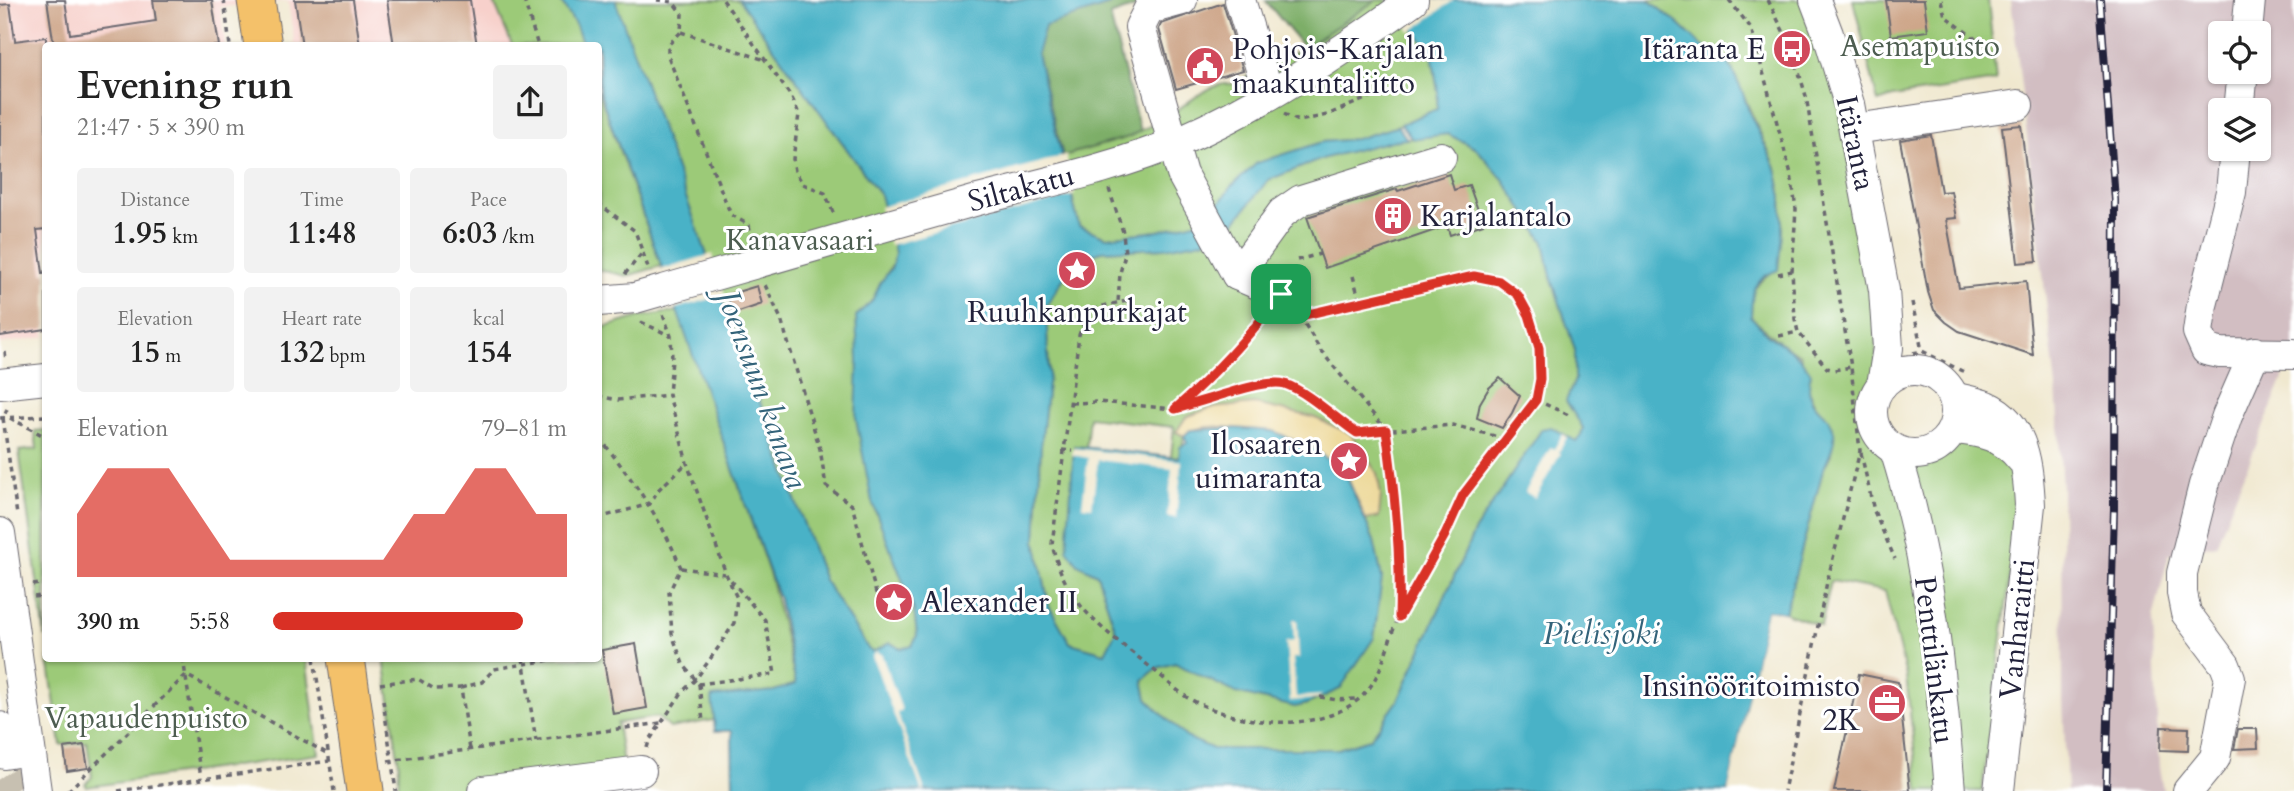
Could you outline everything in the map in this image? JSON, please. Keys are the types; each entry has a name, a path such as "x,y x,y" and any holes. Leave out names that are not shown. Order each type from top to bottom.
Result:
{"main road":[{"path":"256,0 262,42"},
{"path":"347,662 365,791"}],"street":[{"path":"1182,0 1149,9 1140,27 1182,174 1237,275 1281,294"},
{"path":"1240,0 1262,81 1272,103"},
{"name":"Itäranta","path":"1815,0 1828,34 1854,129 1884,290 1888,348 1882,385"},
{"path":"2248,21 2250,0"},
{"name":"Siltakatu","path":"629,295 719,274 1074,174 1173,143 1272,103 1401,8"},
{"path":"1854,129 2018,105"},
{"path":"1237,275 1282,213 1301,201 1441,157"},
{"path":"2234,161 2231,192 2202,305 2198,332 2206,350 2220,353 2294,354"},
{"name":"Itäranta","path":"1884,290 1906,341 1925,371"},
{"path":"2188,791 2215,758 2230,678 2225,665 2186,613 2182,573 2190,534 2219,439 2255,352"},
{"path":"1911,370 1925,371 1947,386 1954,397 1957,413 1954,429 1944,443 1929,452 1912,455 1895,450 1880,438 1873,421 1873,402 1882,385 1897,374 1911,370"},
{"path":"0,384 42,379"},
{"name":"Vanharaitti","path":"1954,397 1986,406 2006,419 2018,436 2028,468 2030,505 1999,791"},
{"path":"1954,429 1979,431 1997,437 2012,448 2028,468"},
{"name":"Penttilänkatu","path":"1895,450 1918,529 1935,640 1950,791"},
{"name":"Penttilänkatu","path":"1918,529 1921,488 1929,452"},
{"path":"0,533 17,601 8,649 36,791"},
{"path":"0,727 4,754 30,750"},
{"path":"483,791 641,771"}],"path":[{"path":"224,0 229,42"},
{"path":"524,0 537,42"},
{"path":"657,0 673,2 682,14 681,32 668,44 668,56 731,215 749,225"},
{"path":"723,0 792,98 799,114 793,159 796,171 803,184 825,193 836,225"},
{"path":"1729,0 1751,28 1791,174 1796,209 1792,271 1798,332 1827,368 1834,370 1851,367"},
{"path":"1768,0 1792,49 1806,96 1851,367 1860,451 1830,569 1784,791"},
{"path":"1941,0 1945,16 1993,52"},
{"path":"681,32 764,60"},
{"path":"1272,103 1299,121 1327,115 1382,92"},
{"path":"1106,180 1124,232 1125,254 1120,273 1118,303"},
{"path":"602,206 635,231 644,251 629,295"},
{"path":"629,295 644,251"},
{"path":"1297,260 1320,254"},
{"path":"1778,274 1792,271"},
{"path":"1353,276 1360,302"},
{"path":"1127,301 1095,307 1085,317 1079,335 1062,450 1052,544 1057,569 1086,614 1186,697 1219,712 1281,724 1326,717 1359,699 1379,672 1399,617 1445,535 1463,495 1536,400 1540,379 1539,348 1529,315 1518,295 1499,281 1474,276 1300,316"},
{"path":"1175,409 1212,377 1253,332 1281,294 1300,316 1321,351 1386,430 1394,487 1400,580 1399,617"},
{"path":"629,295 671,337"},
{"path":"769,298 781,319 820,449 826,486 852,505 878,604"},
{"path":"393,761 664,722 683,691 696,679 734,623 737,598 687,463 669,395 671,337 663,312"},
{"path":"1779,336 1798,332"},
{"path":"1071,403 1100,402 1175,409 1264,383 1284,384 1304,394 1357,433 1453,425 1507,439"},
{"path":"602,397 618,400 669,395"},
{"path":"1536,400 1571,416"},
{"path":"0,418 42,416"},
{"path":"9,417 42,435"},
{"path":"602,441 650,504 681,568"},
{"path":"1062,450 1073,451"},
{"path":"602,516 650,504 658,490 687,463"},
{"path":"681,568 726,574 765,620 775,674 699,684"},
{"path":"681,568 669,592 673,634 683,664 699,684 703,722"},
{"path":"17,601 42,585"},
{"path":"17,601 42,596"},
{"path":"184,662 201,778"},
{"path":"315,662 334,791"},
{"path":"380,684 418,679 434,689 461,688 482,682 494,669 537,662"},
{"path":"524,664 536,741"},
{"path":"186,675 328,754"},
{"path":"68,791 186,675"},
{"path":"461,688 470,750"},
{"path":"382,697 396,791"},
{"path":"1320,697 1337,700 1359,699"},
{"path":"118,791 330,761"}],"shaded area":[{"path":"0,0 492,0 511,42 295,42 288,1 220,7 225,42 42,42 42,337 0,344"},
{"path":"2011,0 2294,0 2294,351 2216,545 2169,554 2153,619 2159,767 2163,791 2067,791 2063,701 2062,489 2056,387"}],"green space":[{"path":"493,0 560,0 576,26 582,42 511,42"},
{"name":"Kanavasaari","path":"615,0 739,0 880,195 900,250 872,301 856,316 872,502 914,610 917,635 913,646 901,649 890,643 874,652 869,651 824,580"},
{"path":"1117,0 1155,0 1110,16 1140,131 1129,137 1063,156 1037,54 1044,26"},
{"path":"1265,0 1376,0 1304,48"},
{"path":"1376,0 1390,0 1432,53 1438,92 1437,109 1356,139 1322,142 1231,187 1215,210 1195,222 1158,231 1107,237 1079,226 1063,156 1153,125 1205,91 1219,85 1233,84 1304,48"},
{"path":"1648,0 1809,0 1824,36 1876,290 1876,386 1868,403 1872,431 1892,454 1930,457 1959,436 1977,438 2017,474 2019,507 1982,791 1919,791 1906,676 1885,591 1831,581 1821,626 1785,613 1823,470 1831,454 1828,418 1812,398 1800,355 1774,338 1751,317 1752,290 1769,273 1782,197 1776,168 1729,63 1701,45"},
{"name":"Asemapuisto","path":"1853,0 1988,0 1996,81 1893,97 1878,102"},
{"path":"602,101 661,266 627,276 602,271"},
{"path":"1448,134 1477,149 1503,179 1544,242 1551,276 1575,350 1575,380 1566,401 1583,427 1581,435 1576,442 1551,427 1542,430 1475,530 1398,701 1370,739 1338,749 1213,749 1186,737 1166,718 1147,699 1143,680 1157,668 1175,663 1236,693 1295,707 1340,689 1382,578 1374,541 1345,472 1273,431 1234,428 1190,430 1184,436 1180,458 1171,457 1174,427 1089,417 1086,447 1074,446 1078,564 1097,574 1116,632 1105,653 1070,643 1049,606 1036,541 1041,446 1049,375 1046,306 1070,268 1084,257 1101,251 1165,248 1234,223 1268,180 1325,158 1391,140"},
{"path":"678,311 771,579 796,684 774,691 713,697 714,720 670,728 657,717 617,723 627,791 398,791 399,765 385,662 602,662 602,328 639,317"},
{"name":"Vapaudenpuisto","path":"42,430 42,616 19,451 37,449 35,431"},
{"name":"Vapaudenpuisto","path":"49,662 307,662 319,754 87,787 85,784 92,777 87,742 61,745"}],"sand":[{"name":"Ilosaaren uimaranta","path":"1255,404 1313,417 1350,433 1377,473 1381,494 1379,517 1366,520 1345,472 1291,449 1231,428 1201,428 1184,436 1176,432 1186,417 1210,408"}],"water":[{"name":"Pielisjoki","path":"560,0 615,0 824,580 869,650 873,652 890,643 901,649 912,646 917,635 914,610 872,502 856,419 856,316 872,301 892,267 895,253 880,195 739,0 1117,0 1045,26 1037,54 1079,226 1106,237 1158,231 1195,222 1215,209 1231,187 1257,163 1322,142 1356,139 1398,126 1407,139 1325,158 1268,180 1234,223 1203,241 1165,248 1101,251 1084,257 1070,268 1046,306 1049,375 1041,446 1036,541 1049,606 1070,643 1105,653 1116,631 1097,574 1078,564 1067,549 1074,446 1179,458 1180,447 1187,443 1184,436 1190,430 1234,428 1273,431 1314,449 1345,472 1374,541 1382,578 1374,638 1340,689 1295,707 1236,693 1175,663 1157,668 1143,680 1147,699 1166,718 1186,737 1213,749 1338,749 1370,739 1398,701 1475,530 1542,429 1551,427 1576,441 1583,428 1566,401 1575,380 1575,350 1551,276 1544,242 1503,179 1477,149 1448,134 1412,139 1401,124 1437,109 1438,92 1432,53 1390,0 1648,0 1701,45 1729,63 1776,168 1782,197 1778,270 1758,282 1752,301 1751,317 1807,367 1811,373 1810,396 1832,424 1834,432 1833,446 1823,470 1785,613 1767,610 1728,791 733,791 732,731 715,731 712,697 774,691 796,684 779,599 602,98 602,42 582,42 576,26"}],"pier":[{"path":"1387,0 1454,0 1411,32"},
{"path":"1066,155 1075,195 890,245 880,207"},
{"path":"712,254 725,295 674,309 659,270"},
{"path":"1563,434 1567,437 1559,452 1561,453 1535,498 1525,492 1551,447 1554,449"},
{"path":"1073,448 1182,461 1176,518 1167,517 1172,469 1098,460 1092,507 1082,506 1088,458 1072,455"},
{"path":"1767,610 1788,614 1785,617 1770,614 1732,791 1728,791"},
{"path":"1293,620 1297,620 1299,658 1293,658 1296,697 1323,695 1316,699 1290,701 1286,642 1294,641"},
{"path":"877,651 878,654 881,653 902,710 897,713 925,791 922,791 872,656"}],"building":[{"path":"47,0 65,0 70,34 156,21 153,0 212,0 218,42 53,42"},
{"path":"295,0 353,0 359,42 301,42"},
{"path":"387,0 470,0 476,42 393,42"},
{"path":"1886,0 1924,0 1928,31 1891,36"},
{"path":"1223,3 1243,70 1176,89 1159,29 1161,24"},
{"path":"10,4 15,41 46,37 46,42 42,42 42,229 37,230 42,266 42,330 0,336 0,5"},
{"path":"2021,125 2037,261 2018,263 2002,127"},
{"path":"1931,135 1941,192 1951,191 1956,218 1946,219 1959,288 2026,281 2033,355 1959,331 1934,310 1928,292 1900,140"},
{"name":"Karjalantalo","path":"1449,174 1454,190 1469,185 1483,224 1450,235 1447,226 1325,268 1307,217"},
{"path":"757,286 762,304 733,314 727,295"},
{"path":"1500,378 1520,396 1502,428 1477,418 1480,403 1489,388"},
{"path":"636,644 647,708 613,714 602,650"},
{"path":"1859,674 1898,682 1910,791 1834,791"},
{"path":"2161,727 2189,728 2188,751 2160,750"},
{"path":"2238,729 2257,729 2258,748 2234,749"},
{"path":"84,745 88,768 67,771 64,748"}],"tunnel":[{"path":"3,776 14,791"}],"railway":[{"path":"2100,0 2115,200 2114,509 2106,791"}],"place":[{"name":"Itäranta E","path":"1792,49"},
{"name":"Pohjois-Karjalan maakuntaliitto","path":"1205,66"},
{"name":"Karjalantalo","path":"1393,216"},
{"name":"Ruuhkanpurkajat","path":"1077,270"},
{"name":"Ilosaaren uimaranta","path":"1349,461"},
{"name":"Alexander II","path":"894,602"},
{"name":"Insinööritoimisto 2K","path":"1887,703"}],"route":[{"path":"1474,276 1499,281 1518,295 1529,315 1539,348 1540,379 1536,400 1463,495 1445,535 1399,617 1400,580 1394,487 1386,430 1357,433 1304,394 1284,384 1264,383 1175,409 1212,377 1253,332 1281,294 1300,316 1474,276"}],"water label":[{"name":"Joensuun kanava","path":"763,389"}]}
